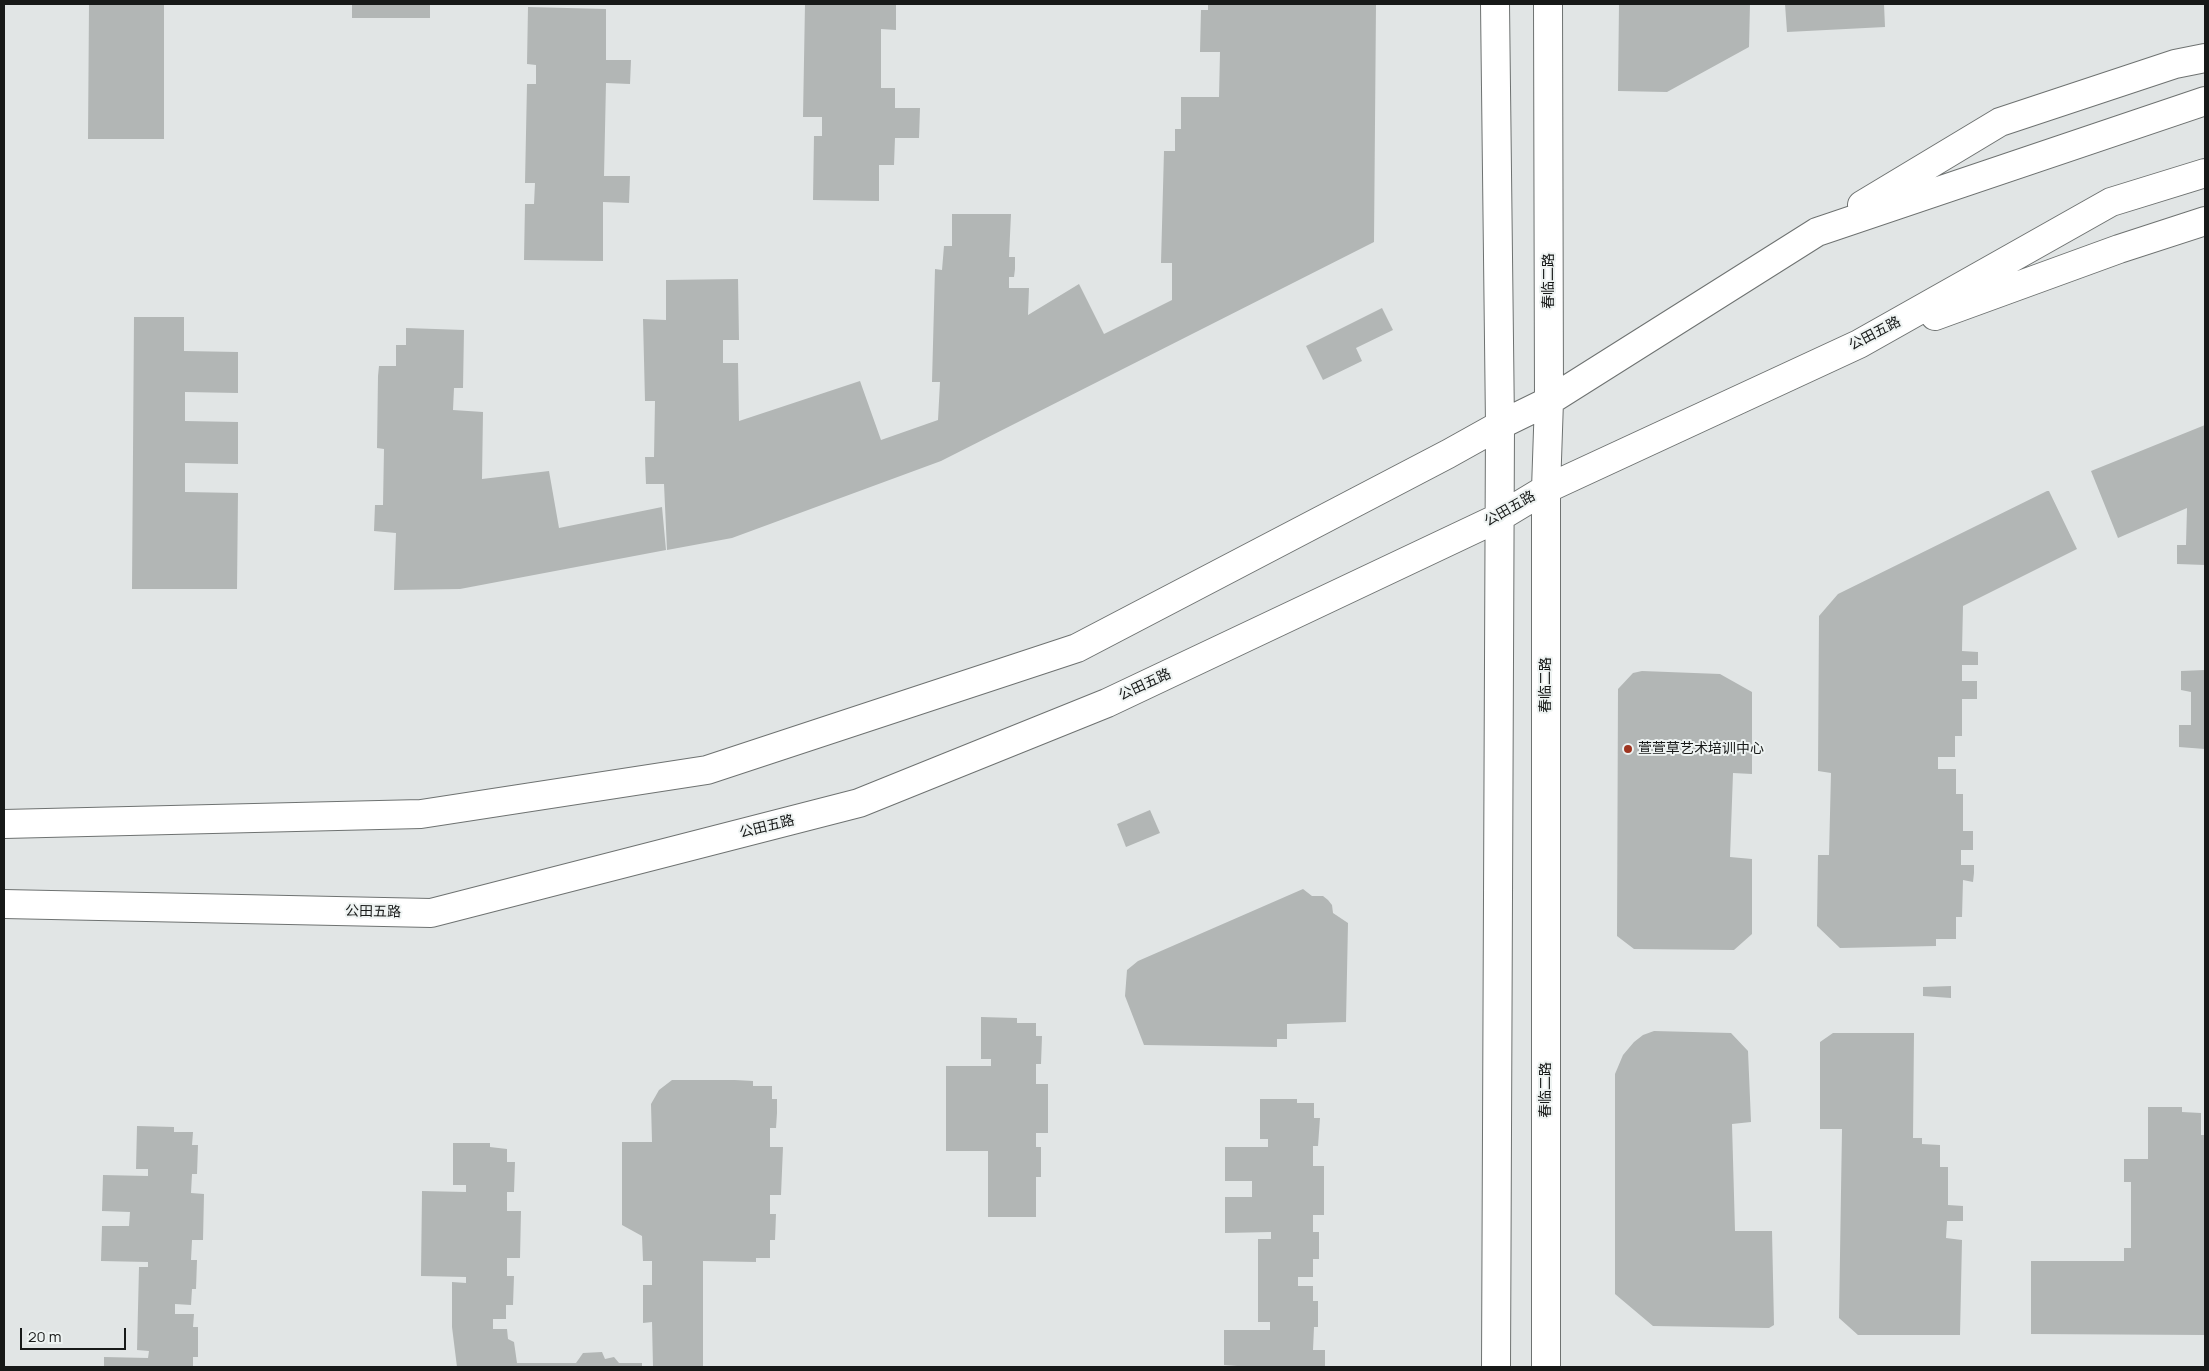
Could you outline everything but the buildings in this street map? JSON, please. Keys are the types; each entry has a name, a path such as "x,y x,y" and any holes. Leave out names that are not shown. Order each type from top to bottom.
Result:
{"main road":[{"path":"1496,4 1500,425 1498,518 1496,1367"},
{"name":"春临二路","path":"1546,1367 1546,489 1549,401 1548,4"},
{"path":"4,824 421,814 708,770 1077,648 1549,401 1817,232 2000,122 2175,64 2205,58"},
{"path":"1817,232 2205,101"},
{"name":"公田五路","path":"4,904 431,913 849,806 1106,703 1498,518 1546,489 1859,344 2111,202 2205,173"},
{"path":"1859,344 2119,249 2205,221"}],"place":[{"name":"萱萱草艺术培训中心","path":"1628,749"}]}
